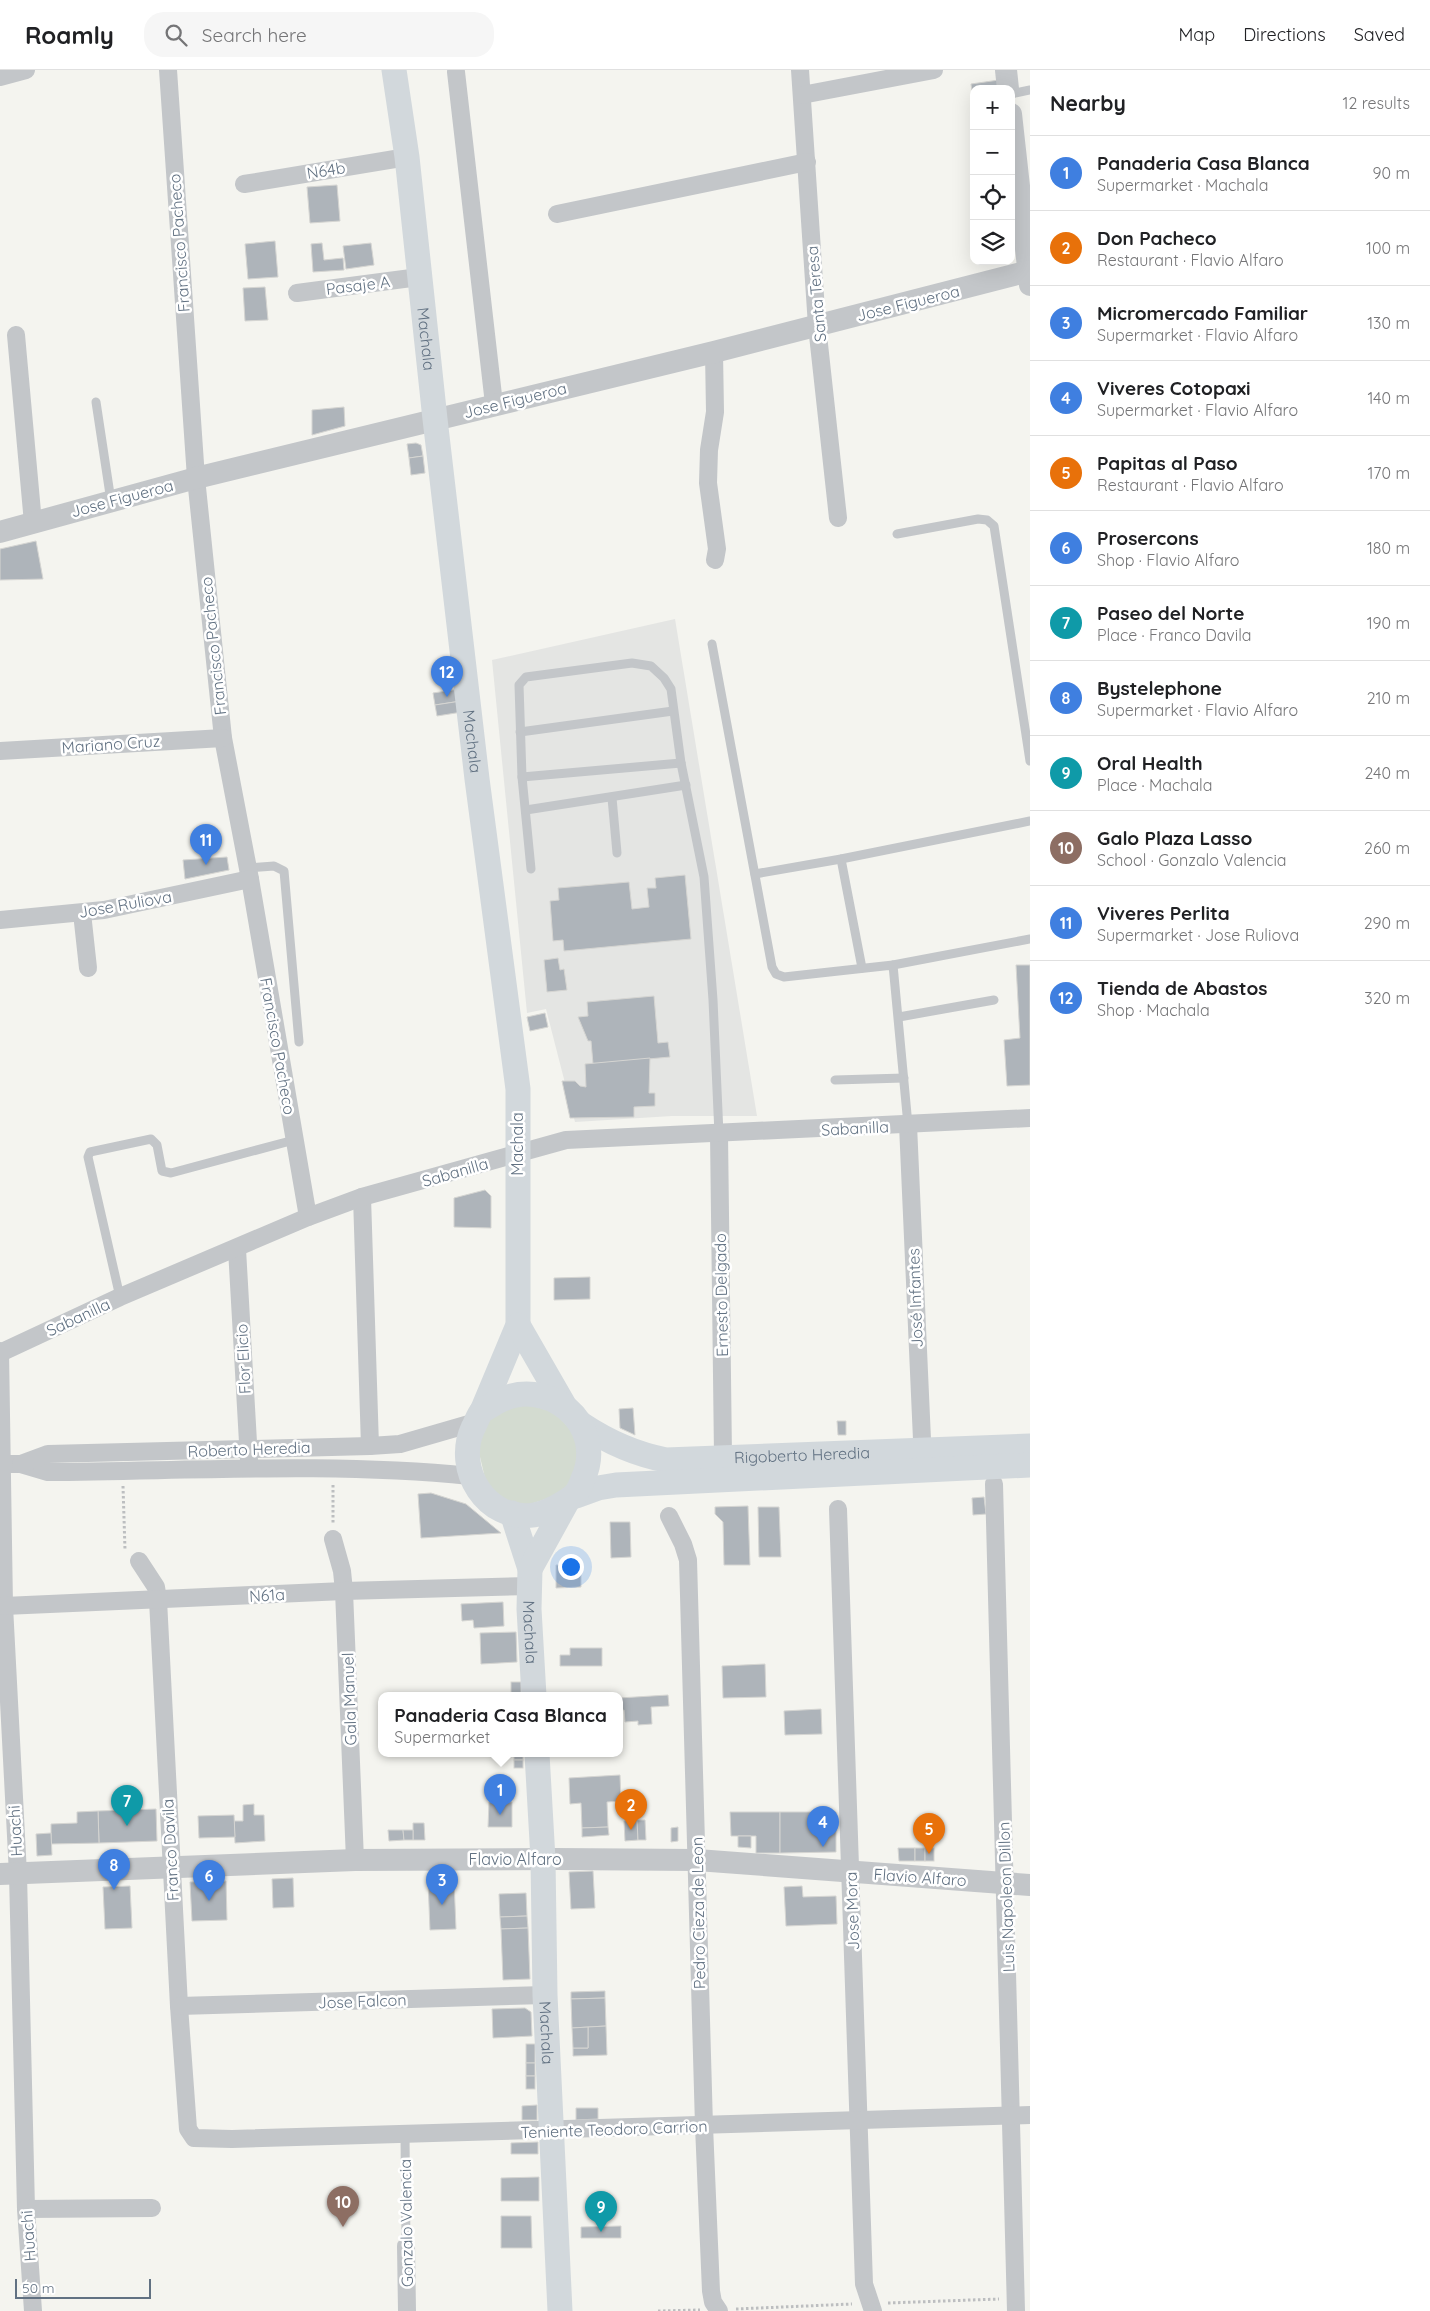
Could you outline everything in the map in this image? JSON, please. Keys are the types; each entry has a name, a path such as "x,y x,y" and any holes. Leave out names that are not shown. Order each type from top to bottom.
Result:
{"main road":[{"name":"Machala","path":"394,70 408,157 419,277 477,779 518,1089 518,1325 479,1416"},
{"name":"Machala","path":"518,1325 564,1405"},
{"name":"Rigoberto Heredia","path":"1030,1446 922,1459 616,1485 598,1488 572,1498 552,1511 532,1515 512,1513 494,1506 480,1493 470,1476 467,1457 468,1439 479,1416 505,1398 525,1394 545,1396 564,1405 581,1424 607,1441 666,1460 723,1456 922,1459 1030,1465"},
{"name":"Rigoberto Heredia","path":"572,1498 587,1472 589,1455 587,1438 581,1424"},
{"path":"530,1577 572,1498"},
{"name":"Machala","path":"512,1513 530,1577 534,1692"},
{"name":"Machala","path":"537,1757 543,1859 545,1995 560,2311"}],"street":[{"path":"0,77 26,70"},
{"name":"Francisco Pacheco","path":"168,70 196,478 223,738 308,1217"},
{"name":"Santa Teresa","path":"800,70 817,326 838,518"},
{"path":"802,95 934,70"},
{"path":"1006,70 1008,85"},
{"path":"456,72 494,404"},
{"path":"1013,130 1030,276"},
{"name":"N64b","path":"244,184 408,157"},
{"path":"557,214 807,162"},
{"name":"Jose Figueroa","path":"0,532 196,478 494,404 1030,276"},
{"name":"Pasaje A","path":"297,292 419,277"},
{"path":"16,335 34,523"},
{"path":"714,352 714,412 709,450 708,483 717,549 716,560"},
{"name":"Mariano Cruz","path":"0,751 223,738"},
{"name":"Jose Ruliova","path":"0,920 82,913 248,873"},
{"path":"82,913 88,968"},
{"name":"Sabanilla","path":"0,1352 120,1297 308,1217 362,1197 566,1140 1030,1118"},
{"name":"José Infantes","path":"908,1125 922,1459"},
{"name":"Ernesto Delgado","path":"719,1134 723,1456"},
{"path":"362,1197 370,1446"},
{"name":"Flor Elicio","path":"236,1249 249,1469"},
{"name":"Huachi","path":"0,1352 9,1874 33,2311"},
{"name":"Roberto Heredia","path":"21,1464 48,1454 248,1450 400,1444 479,1416"},
{"name":"Roberto Heredia","path":"1,1464 21,1464 48,1472 333,1469 400,1470 470,1476"},
{"name":"Luis Napoleon Dillon","path":"994,1484 1016,2305"},
{"name":"Jose Mora","path":"838,1509 864,2284 872,2307"},
{"name":"Pedro Cieza de Leon","path":"669,1516 683,1544 688,1560 704,2126 711,2292 713,2302 719,2310"},
{"name":"Gala Manuel","path":"333,1539 342,1571 344,1591 355,1860"},
{"name":"Franco Davila","path":"139,1561 156,1587 158,1600 179,2006 188,2129 190,2136 197,2139"},
{"name":"N61a","path":"4,1606 344,1591 530,1577"},
{"name":"Flavio Alfaro","path":"9,1874 355,1860 697,1860 850,1873 1030,1885"},
{"name":"Jose Falcon","path":"179,2006 545,1995"},
{"name":"Teniente Teodoro Carrion","path":"197,2139 405,2135 1030,2116"},
{"path":"26,2209 152,2208"},
{"name":"Gonzalo Valencia","path":"406,2246 407,2311"}],"lane":[{"path":"1015,93 1030,90"},
{"path":"96,402 111,502"},
{"path":"897,534 978,519 987,520 994,526 1030,761"},
{"path":"712,644 772,967 776,974 784,977 893,965 1030,939"},
{"path":"531,869 522,777 519,684 526,677 603,665 632,663 651,666 664,678 671,689 681,763 704,877 713,1000 719,1134"},
{"path":"520,732 673,711"},
{"path":"522,777 681,763"},
{"path":"526,810 686,785"},
{"path":"612,798 617,853"},
{"path":"755,874 841,860 1030,821"},
{"path":"841,860 862,968"},
{"path":"248,873 274,866 284,871 299,1042"},
{"path":"893,965 908,1125"},
{"path":"898,1017 994,1000"},
{"path":"835,1080 904,1078"},
{"path":"120,1297 88,1157 90,1152 151,1139 156,1145 162,1171 171,1173 294,1140"},
{"name":"Gonzalo Valencia","path":"405,2135 406,2246"}],"path":[{"path":"333,1469 333,1539"},
{"path":"122,1471 125,1550 139,1561"},
{"path":"658,2311 1016,2305"}],"shaded area":[{"path":"675,619 757,1116 672,1116 575,1122 546,1009 527,1013 492,660"},
{"path":"512,1403 547,1404 582,1442 568,1492 518,1508 488,1491 476,1440 484,1424"}],"building":[{"path":"999,80 1000,85 971,85"},
{"path":"337,185 340,221 310,223 307,187"},
{"path":"275,241 278,277 248,279 245,244"},
{"path":"322,243 324,260 343,258 344,270 313,272 311,244"},
{"path":"371,243 374,265 346,269 343,246"},
{"path":"265,287 268,320 245,321 243,288"},
{"path":"344,407 345,426 312,435 312,410"},
{"path":"416,443 421,445 423,456 409,458 407,444"},
{"path":"423,456 425,473 411,475 409,458"},
{"path":"36,541 43,579 0,580 0,549"},
{"path":"459,689 461,701 435,705 433,693"},
{"path":"461,701 462,712 437,716 435,705"},
{"path":"227,857 229,870 185,879 183,860"},
{"path":"685,875 691,939 564,951 563,940 553,941 550,901 559,900 558,888 629,882 632,909 649,907 647,888 656,888 655,878"},
{"path":"558,958 560,970 564,969 567,990 547,992 544,960"},
{"path":"1016,965 1030,965 1030,1085 1007,1086 1004,1040 1020,1038"},
{"path":"654,996 658,1043 668,1042 670,1057 593,1064 591,1041 588,1041 578,1017 588,1016 587,1002"},
{"path":"545,1013 548,1027 530,1031 527,1017"},
{"path":"650,1058 649,1093 655,1093 655,1106 634,1107 634,1117 570,1118 562,1081 575,1081 580,1086 586,1087 585,1064"},
{"path":"485,1190 491,1196 491,1228 454,1227 454,1198"},
{"path":"590,1277 590,1299 554,1300 554,1278"},
{"path":"633,1408 635,1435 620,1428 619,1409"},
{"path":"837,1421 846,1421 846,1435 838,1435"},
{"path":"431,1493 466,1504 501,1533 421,1538 418,1494"},
{"path":"984,1497 986,1514 973,1515 972,1498"},
{"path":"748,1506 750,1565 724,1565 723,1522 715,1514 715,1507"},
{"path":"758,1507 779,1507 781,1557 759,1557"},
{"path":"610,1522 630,1522 631,1557 611,1558"},
{"path":"556,1565 581,1565 581,1587 556,1588"},
{"path":"503,1602 504,1626 474,1628 473,1620 462,1621 461,1604"},
{"path":"516,1632 517,1662 481,1664 480,1633"},
{"path":"570,1648 602,1648 602,1666 560,1666 560,1655 570,1655"},
{"path":"765,1664 766,1697 723,1698 722,1666"},
{"path":"511,1682 521,1682 521,1692 511,1692"},
{"path":"668,1695 669,1706 651,1707 652,1724 638,1725 638,1721 625,1722 623,1698"},
{"path":"821,1709 822,1734 785,1735 784,1711"},
{"path":"514,1757 523,1757 523,1760 514,1760"},
{"path":"514,1760 523,1760 523,1768 514,1768"},
{"path":"620,1775 621,1801 607,1802 608,1827 582,1828 581,1803 570,1804 569,1778"},
{"path":"489,1802 512,1802 512,1827 488,1827"},
{"path":"254,1804 254,1815 264,1815 265,1841 235,1843 234,1821 243,1821 243,1805"},
{"path":"156,1809 157,1841 99,1843 98,1811"},
{"path":"98,1811 99,1843 51,1844 51,1824 77,1823 77,1812"},
{"path":"730,1812 780,1812 780,1853 756,1853 756,1836 731,1836"},
{"path":"780,1812 836,1812 836,1852 780,1853"},
{"path":"234,1815 235,1837 199,1838 198,1816"},
{"path":"637,1820 638,1840 625,1841 624,1821"},
{"path":"637,1820 645,1820 646,1840 638,1840"},
{"path":"413,1823 424,1823 425,1840 413,1840"},
{"path":"608,1827 609,1835 582,1837 582,1828"},
{"path":"678,1827 678,1841 671,1842 671,1828"},
{"path":"388,1830 403,1830 404,1840 389,1841"},
{"path":"403,1830 413,1830 413,1840 404,1840"},
{"path":"51,1833 52,1855 37,1856 36,1834"},
{"path":"738,1836 751,1836 751,1848 738,1847"},
{"path":"898,1848 915,1848 915,1861 899,1861"},
{"path":"915,1848 925,1848 925,1861 915,1861"},
{"path":"925,1848 934,1848 934,1861 925,1861"},
{"path":"593,1871 595,1908 571,1909 569,1872"},
{"path":"293,1878 294,1907 273,1908 272,1879"},
{"path":"454,1880 456,1929 430,1930 428,1881"},
{"path":"226,1881 227,1920 192,1921 190,1882"},
{"path":"130,1886 132,1928 105,1929 103,1887"},
{"path":"802,1886 803,1897 836,1896 837,1924 786,1926 784,1887"},
{"path":"526,1893 527,1916 500,1917 499,1894"},
{"path":"527,1916 528,1928 501,1929 500,1917"},
{"path":"528,1928 530,1979 503,1980 501,1929"},
{"path":"605,1991 605,1998 571,1999 571,1992"},
{"path":"605,1998 606,2026 572,2028 571,1999"},
{"path":"525,2008 531,2012 532,2036 493,2038 492,2009"},
{"path":"606,2026 607,2055 573,2056 573,2048 588,2048 588,2027"},
{"path":"588,2027 588,2048 573,2048 572,2028"},
{"path":"526,2044 535,2044 535,2063 526,2063"},
{"path":"526,2063 535,2063 535,2076 526,2076"},
{"path":"526,2076 535,2076 535,2089 526,2089"},
{"path":"537,2105 537,2120 522,2120 522,2106"},
{"path":"576,2108 598,2108 598,2119 576,2120"},
{"path":"538,2142 538,2154 511,2154 511,2143"},
{"path":"539,2177 539,2201 501,2201 501,2178"},
{"path":"501,2216 531,2216 532,2248 501,2248"},
{"path":"621,2226 621,2238 581,2238 581,2227"}],"place":[{"name":"Tienda de Abastos","path":"447,697"},
{"name":"Viveres Perlita","path":"206,865"},
{"name":"Panaderia Casa Blanca","path":"500,1815"},
{"name":"Paseo del Norte","path":"127,1826"},
{"name":"Don Pacheco","path":"631,1830"},
{"name":"Viveres Cotopaxi","path":"823,1847"},
{"name":"Papitas al Paso","path":"929,1854"},
{"name":"Bystelephone","path":"114,1890"},
{"name":"Prosercons","path":"209,1901"},
{"name":"Micromercado Familiar","path":"442,1905"},
{"name":"Galo Plaza Lasso","path":"343,2227"},
{"name":"Oral Health","path":"601,2232"}]}
